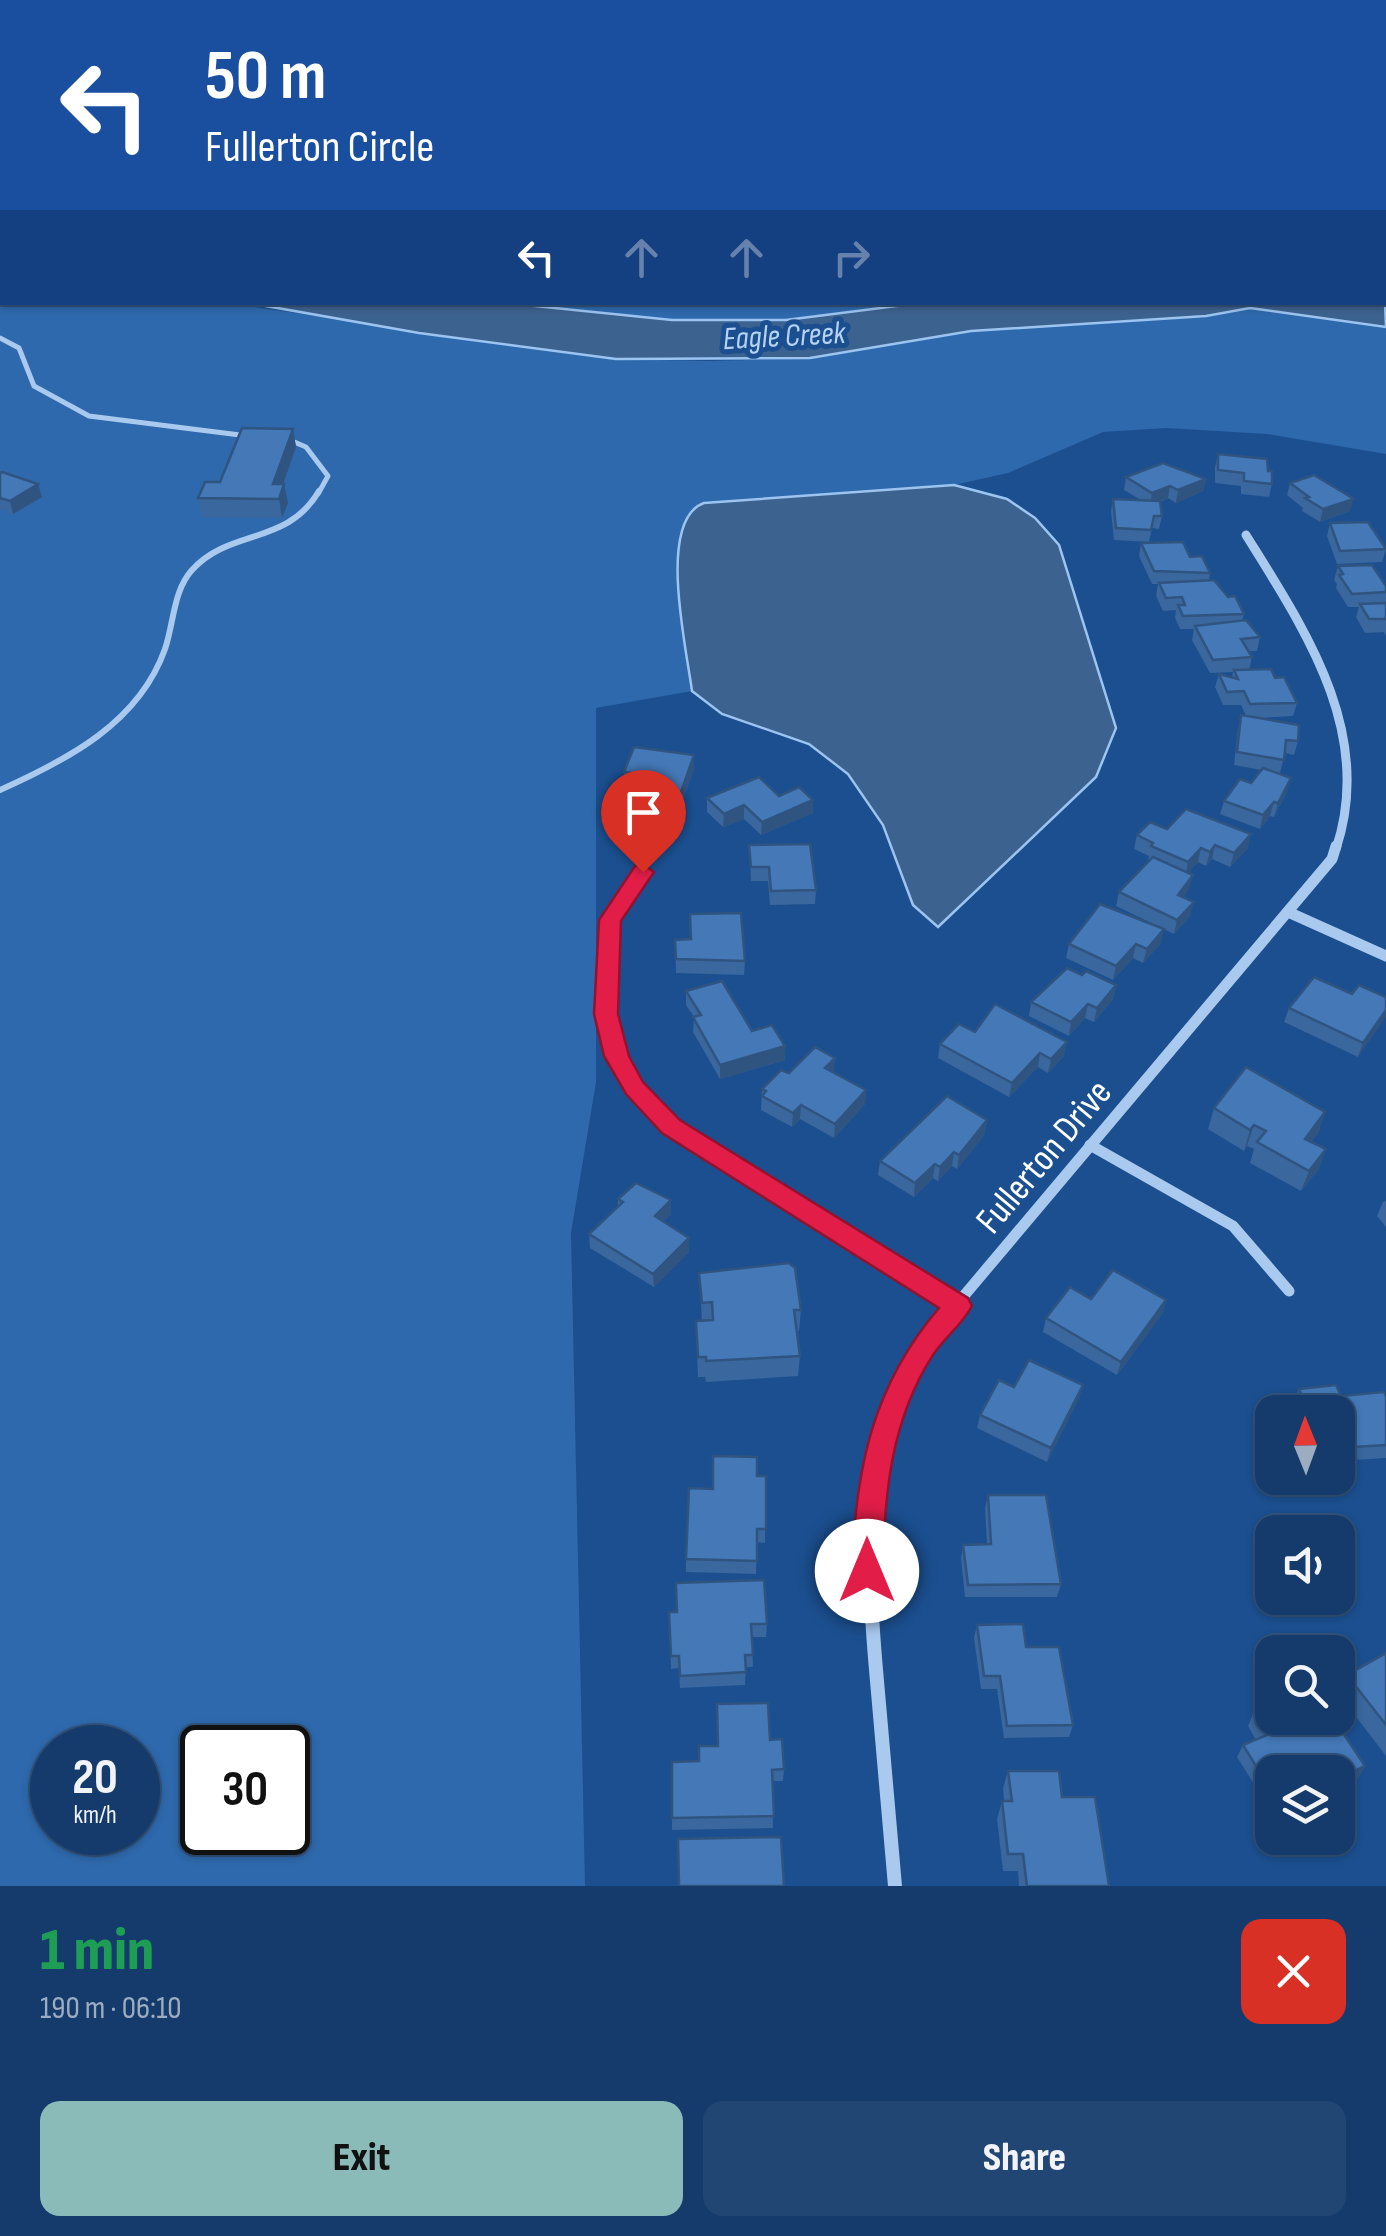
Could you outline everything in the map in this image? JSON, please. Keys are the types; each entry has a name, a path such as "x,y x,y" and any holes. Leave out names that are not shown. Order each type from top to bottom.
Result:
{"street":[{"path":"1246,536 1352,708"},
{"name":"Fullerton Drive","path":"895,1886 867,1571 869,1495 880,1443 904,1380 923,1347 1337,852 1362,800"},
{"path":"643,872 610,920 606,1014 616,1056 634,1088 671,1126 958,1306"},
{"path":"1288,912 1386,956"},
{"path":"1090,1146 1234,1226 1289,1291"}],"lane":[{"path":"0,338 20,348 34,386 89,416 263,437"},
{"path":"0,790 69,758 108,730 149,685 169,637 172,603 199,562 240,539 299,520 328,476 296,440 279,438"}],"shaded area":[{"path":"0,305 241,305 616,359 711,361 810,358 971,331 1206,317 1249,308 1386,327 1386,454 1267,434 1166,428 1103,432 1008,473 954,485 704,503 677,575 692,691 596,708 596,1082 571,1233 585,1886 0,1886"},
{"path":"529,305 938,305 786,320 672,320"}],"water":[{"name":"Eagle Creek","path":"260,305 525,305 672,320 786,320 904,305 1385,305 1386,327 1250,308 1206,316 971,331 810,358 616,359 419,333"},
{"path":"954,485 1007,499 1035,518 1059,545 1116,728 1096,777 938,927 913,905 883,825 848,774 809,744 722,714 692,691 681,618 678,559 681,534 689,514 704,503"}],"building":[{"path":"242,428 293,429 273,484 284,484 279,499 198,498 205,482 220,482"},
{"path":"1218,454 1267,459 1272,484 1244,481 1244,473 1218,470"},
{"path":"1163,463 1206,479 1178,490 1170,486 1152,493 1126,477"},
{"path":"2,472 38,484 10,501 0,498"},
{"path":"1314,475 1354,499 1323,509 1290,483"},
{"path":"1113,499 1160,501 1162,516 1154,516 1151,530 1116,528"},
{"path":"1368,522 1386,549 1340,551 1330,523"},
{"path":"1183,542 1190,557 1202,556 1210,573 1154,571 1141,543"},
{"path":"1372,565 1386,592 1352,594 1339,575 1343,574 1338,566"},
{"path":"1214,580 1228,597 1235,596 1244,614 1183,616 1178,605 1185,605 1182,597 1166,598 1159,583"},
{"path":"1386,603 1386,619 1369,619 1360,604"},
{"path":"1246,620 1260,637 1241,639 1252,657 1213,660 1195,626"},
{"path":"1271,669 1275,678 1284,677 1297,703 1250,704 1244,691 1227,692 1219,674 1238,679 1234,670"},
{"path":"1241,715 1299,725 1298,741 1286,740 1284,760 1237,752"},
{"path":"634,747 694,755 681,792 654,788 658,777 624,772"},
{"path":"1263,768 1291,778 1278,803 1274,802 1263,815 1224,801 1240,779 1251,783"},
{"path":"759,777 779,796 799,787 813,800 762,822 744,805 724,814 707,798"},
{"path":"1186,809 1251,834 1234,853 1215,845 1210,852 1201,848 1188,862 1151,846 1153,843 1137,835 1150,822 1167,829"},
{"path":"810,844 816,890 771,891 769,867 751,867 749,845"},
{"path":"1153,857 1193,875 1178,895 1194,902 1177,920 1119,892"},
{"path":"1100,904 1164,929 1147,949 1136,944 1116,966 1069,944"},
{"path":"741,913 745,961 676,959 675,940 691,939 690,914"},
{"path":"1067,968 1082,975 1086,971 1116,985 1097,1008 1088,1004 1071,1022 1031,1002"},
{"path":"1314,977 1352,994 1359,985 1386,997 1386,1010 1363,1043 1289,1008"},
{"path":"722,981 752,1031 772,1025 785,1046 720,1065 693,1017 701,1015 686,991"},
{"path":"995,1004 1067,1042 1051,1059 1040,1053 1012,1083 940,1044 959,1024 975,1032"},
{"path":"815,1047 835,1058 825,1068 866,1090 835,1124 801,1105 793,1113 762,1096 766,1091 762,1089 781,1070 789,1073"},
{"path":"1246,1067 1325,1112 1305,1139 1326,1149 1309,1171 1257,1142 1266,1131 1254,1125 1250,1130 1214,1108"},
{"path":"947,1096 987,1120 959,1155 954,1152 940,1167 935,1164 915,1183 880,1161"},
{"path":"636,1183 671,1200 655,1216 689,1238 653,1274 589,1234 623,1202 618,1199"},
{"path":"789,1263 795,1268 801,1310 794,1310 800,1356 706,1361 706,1357 698,1357 696,1321 713,1320 712,1302 702,1303 699,1273"},
{"path":"1113,1270 1166,1300 1121,1362 1046,1318 1070,1287 1091,1299"},
{"path":"1029,1360 1083,1385 1051,1448 980,1415 999,1380 1014,1387"},
{"path":"1336,1385 1341,1395 1302,1395 1299,1389"},
{"path":"1384,1392 1386,1445 1355,1447 1355,1395 1352,1395"},
{"path":"713,1456 757,1457 757,1476 766,1476 766,1529 757,1529 757,1561 686,1559 689,1488 713,1489"},
{"path":"988,1495 1046,1495 1061,1584 968,1585 963,1545 991,1544"},
{"path":"764,1580 767,1624 751,1624 753,1655 745,1655 746,1672 680,1676 679,1656 671,1656 669,1612 677,1612 676,1583"},
{"path":"1023,1624 1026,1647 1059,1647 1073,1725 1007,1726 1000,1676 984,1676 977,1625"},
{"path":"1386,1653 1386,1725 1355,1685 1355,1670"},
{"path":"768,1703 770,1740 782,1739 784,1769 772,1770 774,1816 672,1818 672,1762 699,1761 699,1746 718,1746 717,1704"},
{"path":"1267,1735 1344,1735 1365,1766 1355,1771 1355,1755 1255,1755 1255,1764 1243,1745"},
{"path":"1008,1771 1059,1771 1062,1797 1095,1797 1109,1886 1027,1886 1023,1854 1008,1854 1002,1801 1012,1801"},
{"path":"781,1837 784,1886 679,1886 678,1839"}],"route":[{"path":"643,872 610,920 606,1014 616,1056 634,1088 671,1126 958,1306 923,1347 904,1380 885,1427 869,1495 867,1571"}]}
